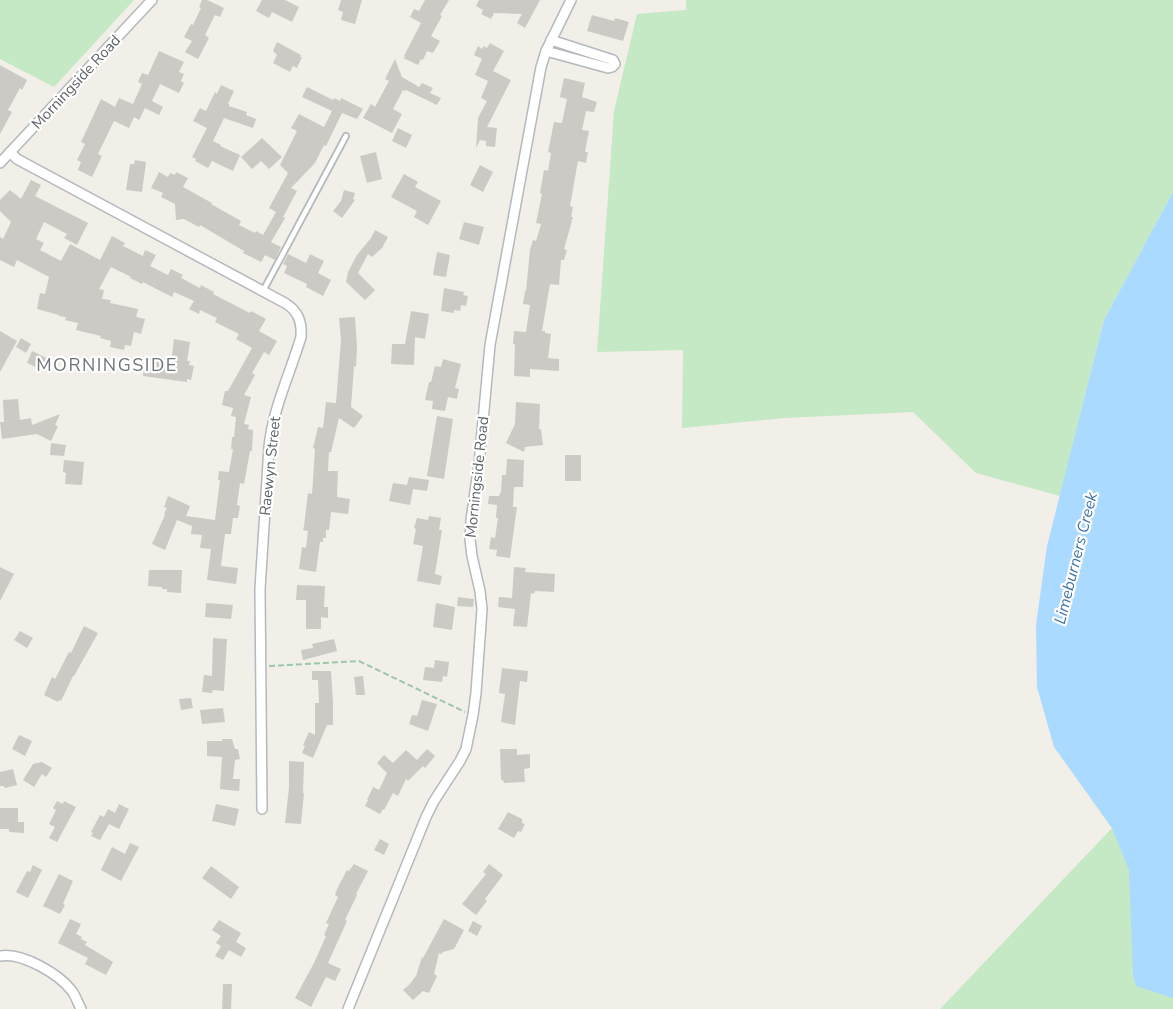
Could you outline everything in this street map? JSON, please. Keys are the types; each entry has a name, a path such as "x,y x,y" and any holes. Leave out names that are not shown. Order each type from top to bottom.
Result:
{"street":[{"name":"Morningside Road","path":"0,163 152,0"},
{"name":"Morningside Road","path":"348,1009 426,818 466,749 476,693 482,609 472,556 471,520 479,464 490,345 536,89 546,51 571,0"},
{"path":"546,51 608,68 615,64 613,60 551,40"},
{"name":"Raewyn Street","path":"10,152 17,159 291,307 296,312 302,326 301,337 271,429 260,589 262,809"},
{"path":"0,956 15,955 54,975 71,990 81,1009"}],"lane":[{"path":"262,291 346,136"}],"path":[{"path":"260,666 359,661 473,716"}],"green space":[{"path":"0,0 134,0 54,87 0,59"},
{"path":"686,0 1173,0 1173,192 1104,320 1060,496 976,473 913,412 784,418 682,428 683,350 597,352 614,111 637,14 686,10"},
{"path":"1092,800 1173,812 1173,1009 940,1009 1112,828"}],"water":[{"name":"Limeburners Creek","path":"1173,192 1173,998 1136,986 1133,975 1129,870 1112,828 1054,747 1037,687 1036,625 1047,546 1104,320"}],"building":[{"path":"202,0 224,8 220,17 215,15 205,35 209,38 198,59 185,52 192,41 184,37 191,24 193,25"},
{"path":"262,0 285,0 299,7 292,22 272,12 269,18 256,11"},
{"path":"341,0 362,0 355,24 341,20 343,12 338,10"},
{"path":"425,0 449,0 431,36 440,41 433,53 427,51 418,65 403,58 406,57 404,56 421,23 410,17 414,9 419,11"},
{"path":"479,0 540,0 525,28 517,23 522,14 494,13 491,19 481,14 483,10 476,6"},
{"path":"592,15 614,21 615,18 629,22 623,41 587,31"},
{"path":"277,42 301,55 297,68 293,66 290,72 273,63 277,55 273,51"},
{"path":"490,43 504,51 493,71 511,80 487,127 497,128 495,147 486,146 486,141 480,140 476,148 478,118 487,101 481,98 488,81 475,75 482,59 474,55 478,46 482,49 484,46 487,48"},
{"path":"159,51 184,62 179,72 184,74 181,81 184,83 179,93 160,84 152,101 163,107 159,115 145,108 139,120 134,117 129,128 114,121 98,154 102,156 92,177 78,170 81,162 77,160 85,144 81,142 101,99 115,107 119,98 133,104 142,84 138,82 142,73 148,75"},
{"path":"395,59 402,77 419,87 422,83 433,88 430,93 441,98 437,105 403,90 393,109 402,114 392,133 363,118 371,104 375,107 389,81 385,79"},
{"path":"0,65 27,80 8,110 12,112 0,134"},
{"path":"564,78 585,83 582,97 597,102 594,112 586,111 582,130 589,131 585,152 588,152 586,163 578,161 570,206 573,207 571,217 573,217 564,249 567,250 564,260 561,260 559,285 550,284 542,331 551,334 548,358 559,359 559,371 530,369 530,377 514,376 514,331 526,332 530,305 523,304 530,250 533,240 536,241 541,224 536,223 544,170 548,171 551,153 548,152 554,122 562,123 567,99 560,97"},
{"path":"221,85 234,91 229,106 247,112 246,115 256,119 253,128 224,118 213,141 240,155 233,171 212,161 208,168 192,157 207,128 193,121 200,108 206,111"},
{"path":"307,87 333,100 334,98 340,101 341,98 363,109 357,119 342,113 315,163 291,188 297,191 271,242 281,247 275,260 265,255 261,262 200,225 199,227 184,219 176,220 175,204 161,197 163,193 151,188 159,172 168,177 170,173 175,175 176,172 188,178 183,187 241,221 239,225 263,235 276,212 269,208 288,173 280,165 297,131 291,128 299,114 324,127 332,111 302,97"},
{"path":"398,128 412,135 406,148 392,141"},
{"path":"262,138 282,157 269,169 261,161 252,169 241,157"},
{"path":"376,152 382,179 367,183 360,156"},
{"path":"135,160 146,162 142,192 126,190 130,164 134,164"},
{"path":"480,165 493,172 483,192 470,185"},
{"path":"404,174 418,182 415,187 441,201 428,225 414,217 417,211 391,197"},
{"path":"31,180 41,185 35,196 88,223 77,245 64,238 67,234 44,222 36,239 44,243 40,250 61,261 70,244 100,260 112,236 125,243 123,246 143,256 145,250 156,255 150,266 168,275 171,269 183,275 181,278 200,288 201,285 214,292 213,294 266,319 259,331 277,341 269,355 264,352 252,373 255,375 244,395 251,397 244,424 249,425 248,429 253,430 252,451 250,451 244,484 240,483 238,518 233,518 231,534 225,534 221,566 238,568 236,584 207,580 211,549 200,548 202,535 191,534 192,526 177,520 165,550 152,544 165,515 167,508 164,507 168,496 190,506 186,516 215,520 219,471 229,472 236,417 231,416 233,408 222,405 225,391 228,391 252,348 236,339 239,334 215,322 217,318 200,310 199,314 189,309 194,301 174,292 172,297 111,267 99,289 104,290 102,299 138,309 136,317 145,319 141,334 134,332 131,346 125,345 124,350 110,347 111,341 100,338 101,336 76,330 78,323 65,320 66,317 37,309 40,293 45,294 49,277 17,260 14,267 0,260 0,237 3,239 11,222 0,211 0,200 10,190 21,199"},
{"path":"344,190 355,193 353,199 355,200 342,218 333,211 341,201"},
{"path":"464,222 484,227 479,245 459,239"},
{"path":"375,230 388,237 382,248 372,257 368,254 358,273 375,290 365,300 346,282 348,272 357,255"},
{"path":"437,252 450,255 446,277 433,275"},
{"path":"288,254 306,263 310,254 324,261 318,273 331,280 323,296 306,287 307,284 284,273 287,266 283,264"},
{"path":"444,288 464,292 463,295 468,296 466,306 461,305 460,311 454,310 454,313 441,311"},
{"path":"411,311 429,314 425,339 415,337 414,365 391,364 392,344 405,344"},
{"path":"355,317 357,347 351,407 363,416 354,428 339,418 331,452 329,452 328,471 338,471 337,497 350,499 348,514 331,512 329,530 326,530 326,538 323,538 323,542 320,542 316,572 299,569 302,547 306,548 308,531 303,530 308,493 312,494 315,449 313,448 318,427 323,428 326,402 336,403 341,340 339,318"},
{"path":"0,331 17,341 0,372"},
{"path":"21,338 31,344 26,353 16,347"},
{"path":"174,339 190,342 187,361 190,361 189,365 194,366 191,380 187,379 187,382 143,376 145,359 171,363"},
{"path":"32,351 51,360 46,371 27,363"},
{"path":"443,359 461,364 455,388 459,389 457,399 448,397 445,411 432,409 433,401 425,400 435,366 441,367"},
{"path":"18,399 20,420 31,418 32,425 60,414 55,425 58,426 51,441 37,434 2,439 0,422 4,422 3,400"},
{"path":"516,402 540,404 539,429 541,429 543,445 525,447 524,452 506,443 515,424"},
{"path":"437,416 453,419 444,479 427,476"},
{"path":"51,443 66,445 64,456 50,455"},
{"path":"565,455 581,455 581,481 565,481"},
{"path":"507,459 524,460 523,487 514,487 513,507 517,507 510,558 496,556 497,550 489,549 491,537 495,538 498,518 496,518 497,505 488,504 489,496 499,496 501,493 502,475 506,475"},
{"path":"64,460 84,462 82,485 65,484"},
{"path":"409,477 429,480 427,491 413,489 410,505 389,501 393,483 407,485"},
{"path":"429,516 441,518 439,530 442,530 435,574 442,576 440,585 417,581 423,546 413,544 416,529 414,528 417,518 428,520"},
{"path":"0,567 14,574 0,601"},
{"path":"514,567 526,568 525,572 555,574 554,592 535,591 534,594 531,593 527,627 513,626 515,609 498,607 499,597 512,598"},
{"path":"149,570 182,570 181,593 167,592 167,589 162,589 162,587 148,586"},
{"path":"297,585 325,586 324,607 328,607 328,618 321,617 321,629 306,629 306,600 296,600"},
{"path":"458,597 474,599 473,607 457,606"},
{"path":"206,603 233,605 231,619 205,617"},
{"path":"436,603 455,607 452,630 433,627"},
{"path":"84,626 98,633 61,701 58,702 44,695 52,677 55,679 69,652 71,653"},
{"path":"20,631 33,638 27,648 14,640"},
{"path":"213,638 227,639 224,691 202,692 204,675 212,676"},
{"path":"334,639 337,651 303,660 301,650 313,648 312,644"},
{"path":"435,660 449,662 447,677 443,676 442,682 423,680 425,667 434,668"},
{"path":"502,668 528,671 527,682 520,681 515,725 501,722 505,694 499,693"},
{"path":"312,671 331,671 333,703 333,725 327,725 313,758 302,753 309,732 315,735 315,703 319,703 318,680 312,680"},
{"path":"363,676 365,695 356,695 354,677"},
{"path":"191,698 193,708 181,710 179,699"},
{"path":"422,700 437,704 428,731 409,724 412,715 417,716"},
{"path":"223,708 225,722 202,724 200,710"},
{"path":"19,735 32,741 25,756 12,749"},
{"path":"222,739 232,739 235,749 238,749 240,759 235,760 233,779 240,779 239,791 220,789 222,757 207,756 207,741 222,741"},
{"path":"427,749 435,756 425,768 423,766 408,781 406,779 398,796 393,793 380,814 365,806 373,787 379,790 387,773 377,763 384,755 393,763 406,750 417,760"},
{"path":"500,749 517,749 517,755 530,754 530,768 524,769 525,782 504,783 501,780"},
{"path":"289,761 304,762 301,824 285,823"},
{"path":"42,762 52,768 46,777 42,774 34,787 23,780 33,764"},
{"path":"13,769 17,785 5,788 0,786 0,772"},
{"path":"57,801 63,804 64,801 76,807 57,842 49,838 55,827 49,824 56,810 53,808"},
{"path":"119,804 129,809 119,829 109,824 100,840 91,836 100,815 104,817 108,809 115,813"},
{"path":"216,804 239,809 235,826 212,821"},
{"path":"0,808 18,808 18,822 24,822 24,833 0,829"},
{"path":"508,812 522,819 522,823 525,824 514,838 498,829"},
{"path":"380,839 389,844 384,855 374,850"},
{"path":"130,843 139,847 121,881 101,870 112,847 125,854"},
{"path":"354,864 368,871 356,894 345,920 347,921 328,963 341,969 335,981 326,977 311,1007 295,998 326,936 324,935 329,924 326,923 338,897 335,895 338,887 347,870 349,871"},
{"path":"489,864 503,875 476,915 462,904 486,874 483,872"},
{"path":"33,865 42,870 28,898 16,892 27,871 30,872"},
{"path":"211,866 239,887 231,899 202,878"},
{"path":"59,874 73,881 60,914 43,906"},
{"path":"70,919 81,924 76,934 87,942 85,945 113,962 106,975 85,964 88,958 58,943"},
{"path":"444,919 464,930 454,949 439,953 434,974 437,976 429,993 423,991 413,1000 403,990 416,976 422,957"},
{"path":"219,920 241,933 236,942 246,948 241,957 229,950 223,960 215,956 221,946 216,943 221,936 212,930"},
{"path":"473,921 482,926 477,936 468,931"},
{"path":"223,984 232,984 231,1009 222,1009"}],"district":[{"name":"MORNINGSIDE","path":"107,365"}]}
